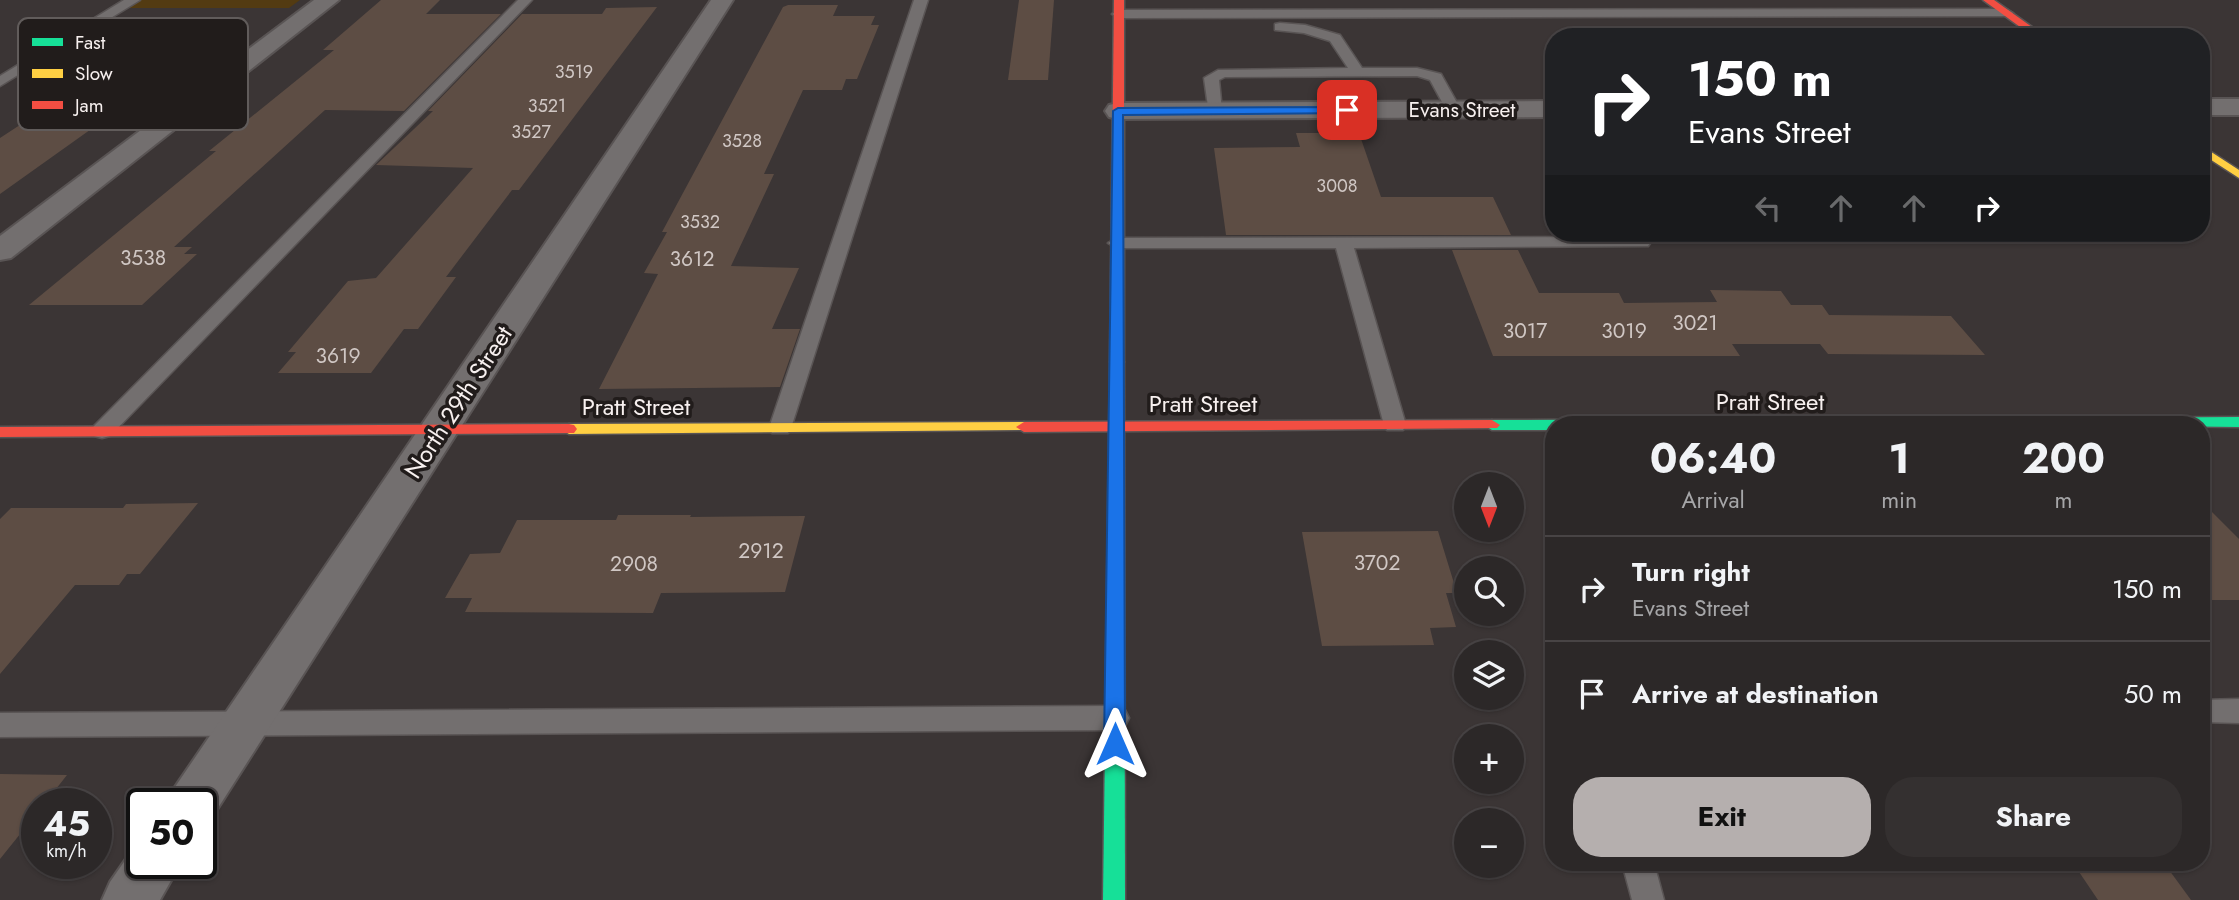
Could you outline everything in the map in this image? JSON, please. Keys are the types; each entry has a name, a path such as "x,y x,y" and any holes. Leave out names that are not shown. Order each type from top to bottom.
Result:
{"street":[{"path":"248,61 328,0"},
{"name":"North 29th Street","path":"203,788 722,0"},
{"path":"1988,0 2028,28"},
{"path":"1114,900 1119,13"},
{"path":"2210,107 2239,107"},
{"name":"Evans Street","path":"1118,111 1545,110"},
{"path":"0,250 157,130"},
{"path":"2210,155 2239,175"},
{"name":"Pratt Street","path":"2210,422 2239,422"},
{"name":"Pratt Street","path":"0,432 1545,424"},
{"path":"129,900 143,879"}],"lane":[{"path":"104,18 133,0"},
{"path":"102,431 525,0"},
{"path":"780,428 921,0"},
{"path":"1309,0 1314,14"},
{"path":"1119,13 2006,13"},
{"path":"1119,13 1305,29 1335,38 1358,72"},
{"path":"0,82 18,71"},
{"path":"1213,111 1211,78 1223,73 1358,72 1417,72 1436,77 1453,110"},
{"path":"1343,242 1395,425"},
{"path":"1117,243 1642,242"},
{"path":"2210,711 2239,711"},
{"path":"0,725 1115,718"},
{"path":"1640,871 1648,900"}],"shaded area":[{"path":"141,0 300,0 289,8 128,8"}],"building":[{"path":"381,0 440,0 426,14 501,14 404,111 325,110 174,247 192,247 184,254 197,254 142,305 29,305 216,151 209,151 235,130 248,130 248,119 334,50 323,50"},
{"path":"1019,0 1054,0 1048,80 1008,80"},
{"path":"838,5 833,16 875,16 871,25 879,25 857,79 846,79 842,90 803,90 764,174 774,174 731,266 799,268 772,329 800,329 780,387 599,389 658,274 644,273 667,232 662,232 783,7"},
{"path":"657,7 519,190 512,190 446,277 456,277 418,329 404,329 371,373 278,373 296,352 288,352 348,281 376,278 473,168 376,165 433,111 428,111 522,14 602,14 606,8"},
{"path":"18,126 18,130 90,130 0,194 0,138"},
{"path":"1296,133 1359,133 1381,197 1493,197 1511,235 1226,235 1214,148 1300,147"},
{"path":"1452,250 1518,250 1539,293 1619,293 1624,303 1717,302 1710,290 1781,291 1791,305 1822,305 1829,315 1951,316 1985,355 1828,354 1820,344 1732,344 1740,356 1493,356"},
{"path":"198,503 140,574 127,574 119,585 75,585 0,674 0,519 11,508 123,508 126,504"},
{"path":"2210,510 2239,539 2239,600 2210,600"},
{"path":"618,515 805,516 785,592 661,593 653,613 465,612 472,598 445,598 470,554 500,553 517,520 616,520"},
{"path":"1438,531 1454,583 1454,593 1446,593 1456,627 1430,628 1434,645 1322,646 1302,532"},
{"path":"0,774 67,775 57,788 21,788 21,833 0,859"},
{"path":"2078,871 2170,871 2191,900 2098,900"}],"traffic: fast":[{"path":"1114,900 1117,362"},
{"path":"2210,422 2239,422"},
{"path":"1492,425 1545,425"}],"traffic: slow":[{"path":"2210,155 2239,175"},
{"path":"569,429 1024,427"}],"traffic: jam":[{"path":"1117,362 1119,0"},
{"path":"1988,0 2028,28"},
{"path":"1024,427 1492,425"},
{"path":"0,432 569,429"}],"route":[{"path":"1115,744 1118,111 1347,110"}]}
